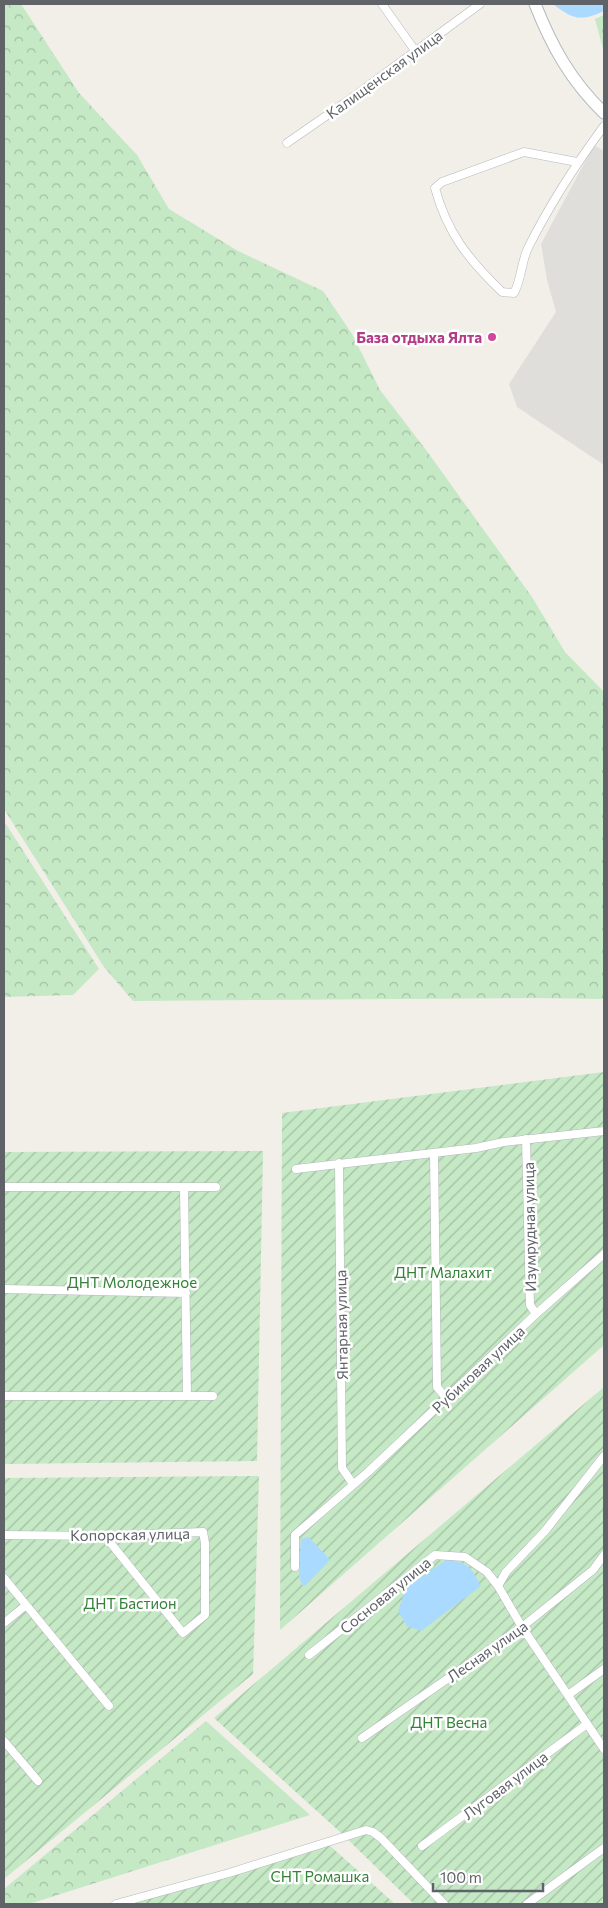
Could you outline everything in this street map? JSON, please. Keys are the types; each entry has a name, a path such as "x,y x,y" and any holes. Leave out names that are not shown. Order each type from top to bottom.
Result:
{"main road":[{"path":"535,4 555,50 570,75 587,97 604,114"}],"street":[{"path":"382,4 416,52"},
{"name":"Калищенская улица","path":"287,143 416,52 480,4"},
{"path":"577,162 524,152 442,182 435,188 440,207 457,242 486,277 502,292 514,293 518,286 520,271 527,250 577,162 604,126"},
{"path":"296,1169 604,1130"},
{"name":"Изумрудная улица","path":"526,1139 530,1305 536,1314"},
{"path":"434,1153 438,1387 446,1398"},
{"name":"Янтарная улица","path":"339,1163 342,1468 353,1484"},
{"path":"4,1187 216,1187"},
{"path":"184,1187 187,1396"},
{"name":"Рубиновая улица","path":"295,1567 295,1535 604,1254"},
{"path":"4,1289 186,1293"},
{"path":"4,1396 212,1396"},
{"path":"498,1586 506,1572 545,1531 604,1456"},
{"name":"Копорская улица","path":"4,1534 105,1536 202,1532 205,1543 205,1615 182,1633 105,1536"},
{"name":"Сосновая улица","path":"309,1655 435,1555 465,1557 487,1572 498,1586 522,1627 604,1748"},
{"name":"Лесная улица","path":"362,1738 522,1627 593,1570 604,1555"},
{"path":"4,1578 25,1606 109,1706"},
{"path":"4,1623 25,1606"},
{"path":"568,1695 604,1669"},
{"name":"Луговая улица","path":"422,1846 587,1724"},
{"path":"4,1741 38,1781"},
{"path":"116,1904 238,1870 366,1830 373,1832 381,1838 444,1904"},
{"path":"527,1904 604,1848"}],"shaded area":[{"path":"594,145 604,151 604,465 517,407 509,384 556,312 547,280 541,244"}],"green space":[{"path":"4,4 21,4 79,93 137,155 169,209 238,251 323,291 352,334 380,390 426,450 532,597 565,652 604,692 604,999 133,1001 104,967 4,809"},
{"path":"604,15 604,52 595,19"},
{"path":"4,821 99,969 73,995 4,997"},
{"name":"ДНТ Малахит","path":"604,1072 604,1345 280,1630 282,1113"},
{"name":"ДНТ Молодежное","path":"263,1151 257,1461 4,1464 4,1152"},
{"name":"ДНТ Весна","path":"604,1387 604,1904 414,1904 339,1831 214,1718"},
{"name":"ДНТ Бастион","path":"259,1476 253,1674 4,1879 4,1478"},
{"path":"206,1721 310,1815 29,1904 4,1904 4,1889"},
{"name":"СНТ Ромашка","path":"328,1844 395,1904 108,1904"}],"water":[{"path":"553,4 604,4 604,11 583,18 572,16"},
{"path":"309,1537 330,1560 305,1586 302,1585 299,1576 301,1539"},
{"path":"446,1560 464,1564 474,1574 481,1586 421,1631 407,1626 398,1611 406,1588"}],"place":[{"name":"База отдыха Ялта","path":"492,337"}]}
